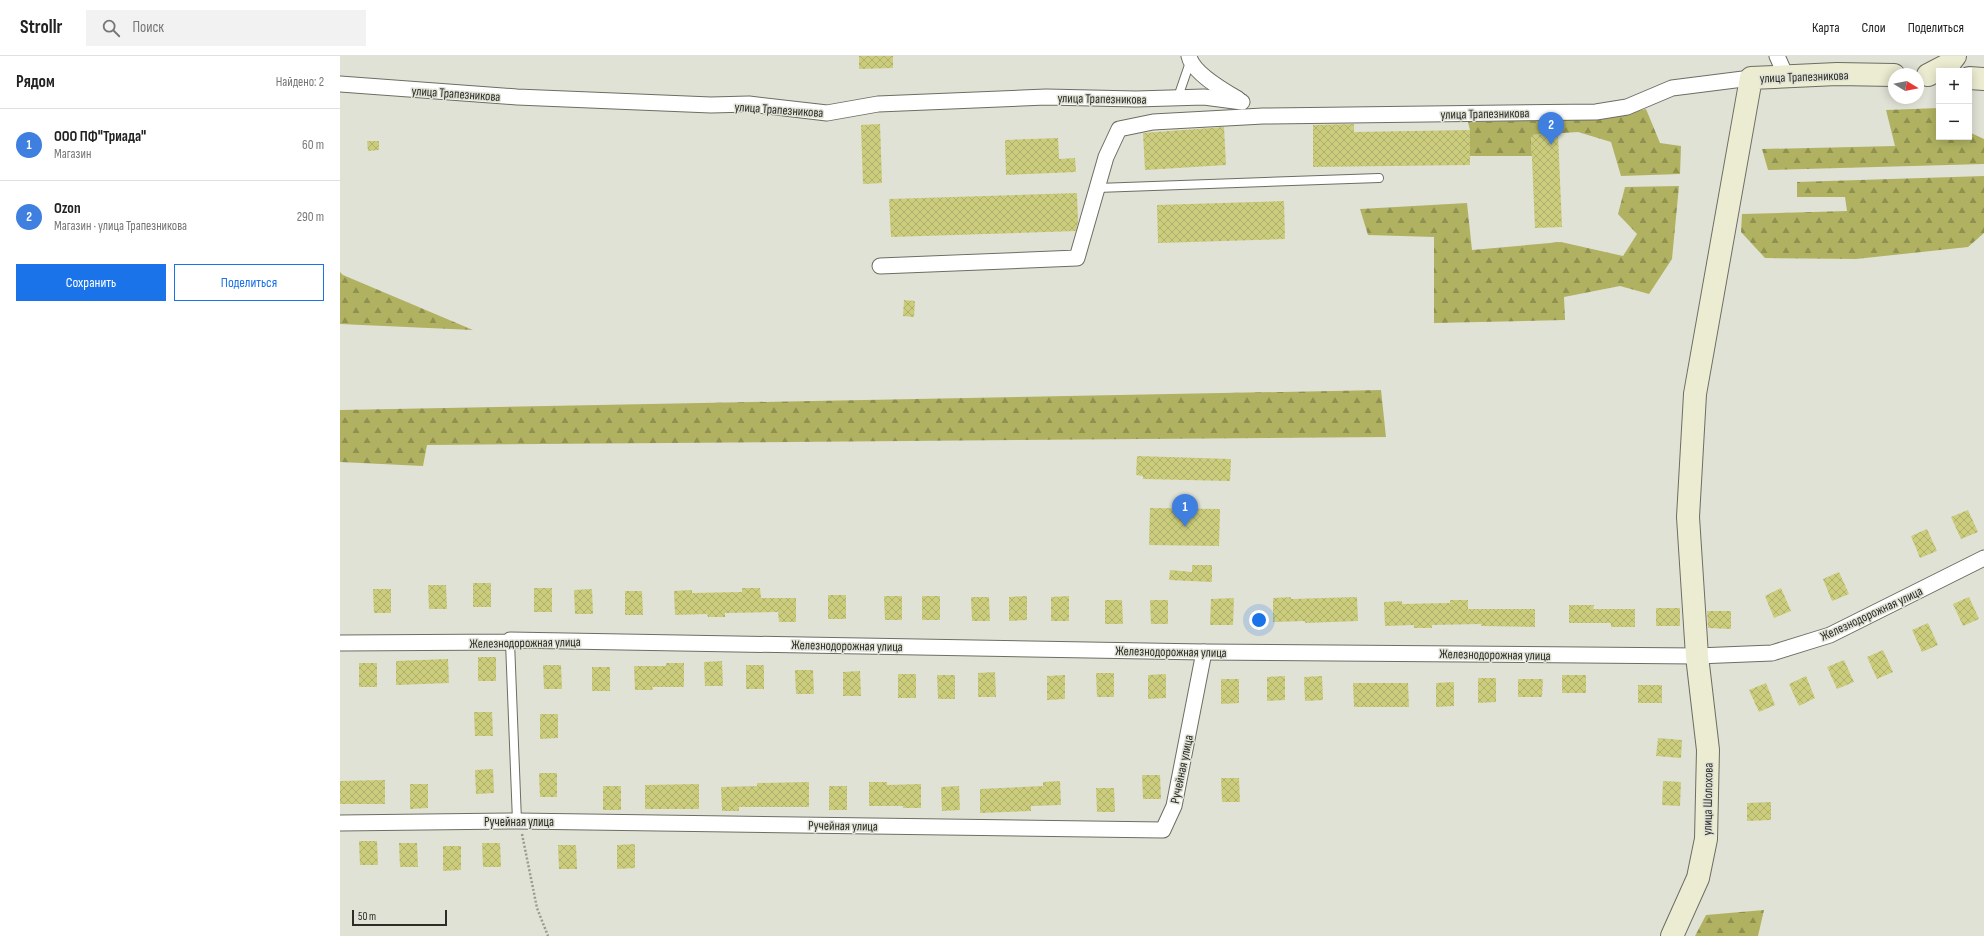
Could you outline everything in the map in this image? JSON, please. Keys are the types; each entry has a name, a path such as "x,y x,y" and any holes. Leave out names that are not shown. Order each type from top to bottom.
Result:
{"street":[{"path":"1778,56 1786,76"},
{"path":"1928,75 1949,64 1955,56"},
{"path":"1190,59 1213,84 1263,116"},
{"name":"улица Трапезникова","path":"1097,188 1106,157 1119,129 1153,122 1263,116 1596,112 1627,106 1672,88 1750,78 1786,76 1888,75"},
{"name":"улица Шолохова","path":"1672,936 1698,878 1706,840 1708,750 1698,656 1688,517 1695,394 1750,78"},
{"path":"1972,78 1984,79"},
{"name":"улица Трапезникова","path":"340,84 517,97 712,105 749,104 827,113 878,104 1046,97 1136,99 1204,96 1242,102"},
{"path":"880,266 1077,258 1097,188"},
{"name":"Железнодорожная улица","path":"340,643 510,642 510,640 518,640 1204,652 1698,656 1772,653 1830,635 1984,558"},
{"name":"Ручейная улица","path":"340,823 517,820 1163,830 1174,806 1204,652"}],"lane":[{"path":"1178,97 1190,59"},
{"path":"1097,188 1379,178"},
{"path":"510,642 517,820"}],"path":[{"path":"517,820 525,842 536,908 548,936"}],"green space":[{"path":"1936,108 1936,140 1972,140 1972,133 1984,139 1984,164 1768,170 1762,149 1895,146 1886,110"},
{"path":"1646,109 1660,143 1681,146 1680,174 1621,176 1611,142 1578,132 1531,135 1532,156 1470,156 1470,130 1468,122 1606,119"},
{"path":"1984,176 1984,233 1968,247 1856,259 1765,258 1741,232 1742,214 1847,211 1845,197 1797,197 1797,182"},
{"path":"1679,186 1672,259 1649,294 1620,286 1564,297 1565,320 1434,323 1434,237 1368,235 1360,209 1467,203 1472,250 1561,242 1623,256 1637,234 1618,214 1625,187"},
{"path":"340,272 343,275 473,330 340,324"},
{"path":"1381,390 1386,437 427,445 423,466 340,462 340,410"},
{"path":"1764,910 1758,936 1695,936 1706,915"}],"building":[{"path":"859,56 893,56 893,68 859,69"},
{"path":"880,124 882,183 863,184 861,125"},
{"path":"1354,124 1354,132 1470,130 1470,165 1313,167 1313,125"},
{"path":"1224,127 1226,165 1145,170 1143,133"},
{"path":"1558,134 1562,227 1535,228 1531,135"},
{"path":"1058,138 1059,159 1075,158 1076,172 1006,175 1005,140"},
{"path":"367,141 379,141 379,150 368,151"},
{"path":"1077,193 1078,222 1076,231 891,237 889,199"},
{"path":"1284,201 1285,239 1158,243 1157,205"},
{"path":"904,300 915,301 914,317 903,316"},
{"path":"1137,456 1231,459 1230,481 1143,479 1143,476 1136,475"},
{"path":"1150,508 1220,509 1219,546 1149,545"},
{"path":"1968,510 1978,532 1961,539 1951,517"},
{"path":"1927,529 1937,551 1920,558 1911,536"},
{"path":"1192,565 1212,565 1212,582 1169,580 1170,570 1192,572"},
{"path":"1839,572 1849,594 1832,601 1823,579"},
{"path":"473,583 491,583 491,607 473,607"},
{"path":"428,585 446,585 447,609 429,609"},
{"path":"534,588 552,588 552,612 534,612"},
{"path":"742,588 760,588 761,598 796,598 796,622 779,622 778,612 725,613 725,617 708,617 707,614 675,615 674,591 692,590 692,593 742,592"},
{"path":"1781,588 1791,611 1774,618 1765,596"},
{"path":"373,589 391,589 391,613 374,613"},
{"path":"592,589 593,614 575,614 574,590"},
{"path":"625,591 642,591 643,615 625,615"},
{"path":"828,595 846,595 846,619 828,619"},
{"path":"884,596 902,596 902,620 885,620"},
{"path":"922,596 940,596 940,620 922,620"},
{"path":"1027,596 1027,620 1009,621 1009,597"},
{"path":"1069,596 1069,621 1051,621 1051,597"},
{"path":"971,597 989,597 990,621 972,621"},
{"path":"1291,597 1291,599 1357,597 1358,621 1305,623 1305,621 1273,622 1273,598"},
{"path":"1969,597 1979,619 1963,626 1953,604"},
{"path":"1234,598 1233,625 1210,625 1211,599"},
{"path":"1105,600 1122,600 1123,624 1105,624"},
{"path":"1150,600 1168,600 1168,624 1151,624"},
{"path":"1450,600 1468,600 1468,609 1535,609 1535,627 1481,626 1481,624 1432,625 1432,628 1414,628 1414,625 1385,626 1384,602 1402,601 1402,604 1450,603"},
{"path":"1569,605 1594,605 1593,609 1635,609 1635,627 1611,627 1611,623 1569,623"},
{"path":"1656,608 1680,608 1680,626 1656,626"},
{"path":"1707,611 1731,611 1731,629 1708,628"},
{"path":"1928,623 1938,645 1922,652 1912,630"},
{"path":"1883,650 1893,672 1877,679 1867,657"},
{"path":"478,657 496,657 496,681 478,681"},
{"path":"448,659 449,683 396,685 396,661"},
{"path":"1844,660 1854,682 1837,689 1827,667"},
{"path":"722,661 723,686 705,686 704,662"},
{"path":"359,663 377,663 377,687 359,687"},
{"path":"666,663 684,663 684,687 652,687 653,690 635,690 634,666 666,666"},
{"path":"543,665 561,665 562,689 544,689"},
{"path":"746,665 764,665 764,689 746,689"},
{"path":"592,667 610,667 610,691 592,691"},
{"path":"795,670 813,670 814,694 796,694"},
{"path":"860,671 861,696 843,696 843,672"},
{"path":"995,672 996,697 978,697 978,673"},
{"path":"1096,673 1114,673 1114,697 1097,697"},
{"path":"898,674 916,674 916,698 898,698"},
{"path":"1166,674 1166,698 1148,699 1148,675"},
{"path":"937,675 955,675 955,699 938,699"},
{"path":"1065,675 1065,699 1047,700 1047,676"},
{"path":"1562,675 1586,675 1586,693 1562,693"},
{"path":"1285,676 1285,700 1267,701 1267,677"},
{"path":"1322,676 1323,700 1305,701 1304,677"},
{"path":"1806,676 1815,698 1799,706 1789,684"},
{"path":"1478,678 1496,678 1496,702 1478,703"},
{"path":"1221,679 1239,679 1239,703 1221,704"},
{"path":"1518,679 1543,679 1542,697 1518,697"},
{"path":"1454,682 1454,706 1436,707 1436,683"},
{"path":"1353,683 1408,683 1409,707 1354,707"},
{"path":"1766,683 1775,705 1759,712 1749,690"},
{"path":"1638,685 1662,685 1662,703 1638,703"},
{"path":"474,712 492,712 493,736 475,736"},
{"path":"540,714 558,714 558,738 540,739"},
{"path":"1658,738 1682,740 1681,758 1656,756"},
{"path":"493,769 494,793 476,794 475,770"},
{"path":"539,773 557,773 557,797 540,797"},
{"path":"1142,775 1160,775 1161,799 1143,799"},
{"path":"1221,778 1239,778 1240,802 1222,802"},
{"path":"385,780 385,804 340,804 340,781"},
{"path":"1060,781 1061,805 1031,806 1031,811 980,813 980,789 1043,786 1043,782"},
{"path":"1663,781 1681,782 1680,806 1662,805"},
{"path":"809,782 809,807 739,807 739,811 722,811 721,787 757,786 757,783"},
{"path":"869,782 887,782 887,785 921,784 921,808 903,808 903,806 869,806"},
{"path":"410,784 428,784 428,808 410,809"},
{"path":"699,784 699,809 645,809 645,785"},
{"path":"603,786 621,786 621,810 603,810"},
{"path":"829,786 847,786 847,810 829,810"},
{"path":"959,786 960,810 942,811 941,787"},
{"path":"1096,788 1114,788 1115,812 1097,812"},
{"path":"1771,802 1771,820 1747,821 1747,803"},
{"path":"359,841 377,841 378,865 360,865"},
{"path":"399,843 417,843 418,867 400,867"},
{"path":"482,843 500,843 501,867 483,867"},
{"path":"635,844 635,868 617,869 617,845"},
{"path":"558,845 576,845 577,869 559,869"},
{"path":"443,846 461,846 461,870 443,871"}],"place":[{"name":"Ozon","path":"1551,145"},
{"name":"ООО ПФ\"Триада\"","path":"1185,527"}]}
